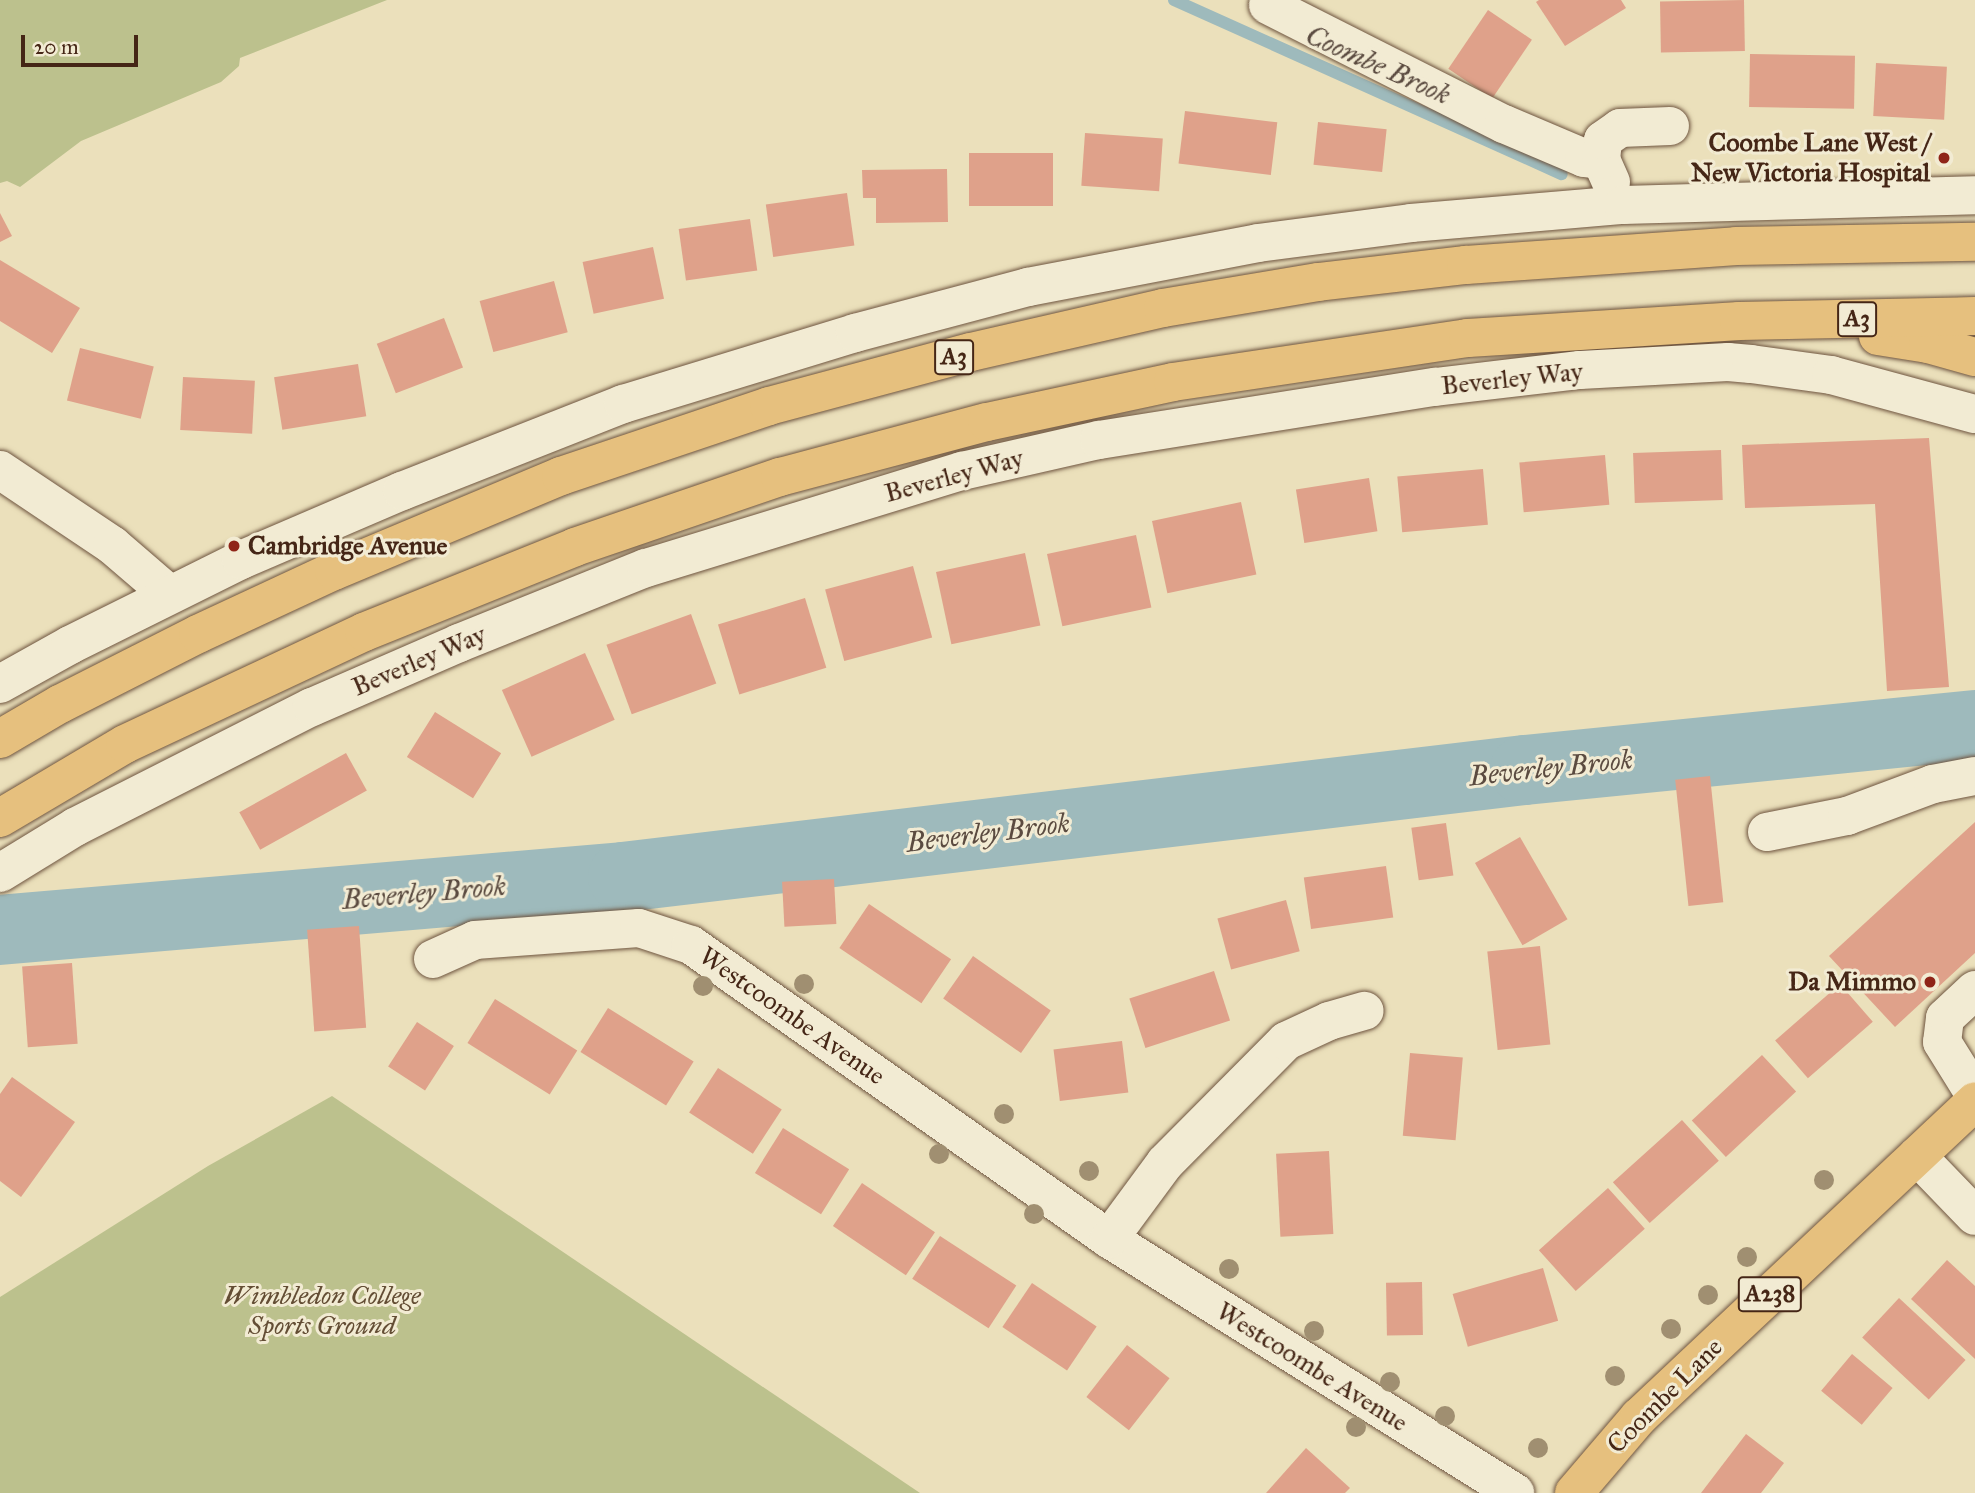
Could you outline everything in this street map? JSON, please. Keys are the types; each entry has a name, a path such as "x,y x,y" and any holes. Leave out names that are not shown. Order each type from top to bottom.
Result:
{"main road":[{"name":"A3","path":"0,738 60,704 198,634 334,571 561,476 769,406 971,352 1163,307 1318,282 1466,265 1736,246 1975,242"},
{"name":"Beverley Way","path":"0,818 125,744 364,632 575,547 780,477 986,422 1173,382 1325,357 1468,338 1739,321 1975,316"},
{"path":"1739,321 1877,336 1928,344 1975,357"},
{"name":"Coombe Lane","path":"1574,1493 1639,1417 1975,1102"}],"street":[{"path":"1290,8 1504,124 1584,158 1601,160"},
{"path":"1623,205 1601,160 1603,139 1620,128 1670,126"},
{"path":"0,684 169,594 402,491 622,404 895,322 1028,287 1258,243 1411,223 1623,205 1975,195"},
{"name":"Beverley Way","path":"0,873 75,827 312,707 459,643 646,568 962,471 1100,440 1269,413 1435,387 1617,368 1728,362 1751,364 1831,375 1975,414"},
{"path":"0,470 112,545 169,594"},
{"path":"1767,832 1847,816 1933,784 1975,776"},
{"name":"Westcoombe Avenue","path":"433,959 475,940 639,928 691,945 1109,1240 1515,1493"},
{"path":"1975,989 1945,1018 1942,1042 1975,1095"},
{"path":"1109,1240 1165,1163 1286,1041 1329,1021 1365,1011"},
{"path":"1917,1156 1972,1208"}],"green space":[{"path":"0,0 387,0 240,58 239,66 221,82 81,141 20,187 7,181 0,183"},
{"name":"Wimbledon College Sports Ground","path":"332,1096 920,1493 0,1493 0,1297 208,1166"}],"building":[{"path":"1621,0 1626,8 1565,46 1536,2"},
{"path":"1744,0 1745,51 1661,52 1660,1"},
{"path":"1488,10 1532,40 1492,98 1448,69"},
{"path":"1750,54 1855,56 1854,109 1749,107"},
{"path":"1876,63 1947,67 1944,120 1873,116"},
{"path":"1185,111 1277,122 1271,175 1179,164"},
{"path":"1318,122 1387,129 1382,172 1314,165"},
{"path":"1085,133 1163,138 1159,191 1081,186"},
{"path":"969,153 1053,153 1053,206 969,206"},
{"path":"947,169 948,222 876,223 876,198 863,198 862,170"},
{"path":"847,193 854,245 773,257 766,204"},
{"path":"0,213 12,236 0,242"},
{"path":"750,219 757,270 686,281 679,229"},
{"path":"653,247 664,299 594,314 583,262"},
{"path":"0,260 80,308 52,353 0,321"},
{"path":"554,281 568,332 493,352 480,301"},
{"path":"444,318 463,367 396,393 377,344"},
{"path":"80,348 154,366 141,419 67,400"},
{"path":"358,364 366,416 282,430 274,377"},
{"path":"183,377 255,381 252,434 180,430"},
{"path":"1929,438 1949,687 1887,691 1875,504 1745,508 1742,445"},
{"path":"1721,450 1723,500 1635,503 1633,453"},
{"path":"1605,455 1609,505 1524,512 1519,462"},
{"path":"1483,469 1488,525 1402,532 1397,476"},
{"path":"1369,478 1377,531 1304,543 1296,490"},
{"path":"1241,502 1256,574 1167,593 1152,521"},
{"path":"1136,535 1151,607 1062,626 1047,554"},
{"path":"1025,553 1040,625 951,644 936,572"},
{"path":"913,566 932,637 844,661 825,590"},
{"path":"805,598 826,668 739,694 718,625"},
{"path":"691,614 716,684 632,714 606,645"},
{"path":"585,653 615,720 532,757 502,690"},
{"path":"435,712 501,753 473,798 407,757"},
{"path":"346,753 367,791 260,850 239,812"},
{"path":"1710,776 1723,902 1688,906 1675,780"},
{"path":"1975,822 1975,953 1895,1027 1829,956"},
{"path":"1446,823 1453,875 1419,880 1411,828"},
{"path":"1520,837 1568,919 1522,945 1475,863"},
{"path":"1386,866 1393,917 1311,929 1304,878"},
{"path":"834,879 836,924 784,927 782,882"},
{"path":"1286,900 1300,951 1231,970 1217,918"},
{"path":"869,904 951,959 921,1003 839,948"},
{"path":"359,926 366,1028 314,1031 307,930"},
{"path":"1540,946 1550,1044 1498,1050 1487,952"},
{"path":"973,956 1051,1010 1021,1053 943,999"},
{"path":"72,963 78,1044 28,1047 22,966"},
{"path":"1214,971 1230,1020 1145,1048 1129,999"},
{"path":"1840,984 1873,1022 1808,1078 1775,1040"},
{"path":"495,999 577,1050 550,1095 467,1043"},
{"path":"608,1008 694,1062 666,1106 580,1052"},
{"path":"417,1022 454,1046 425,1090 388,1066"},
{"path":"1122,1041 1128,1093 1060,1101 1054,1049"},
{"path":"1410,1053 1463,1058 1456,1140 1403,1136"},
{"path":"1762,1055 1796,1092 1726,1157 1692,1120"},
{"path":"718,1068 782,1109 753,1154 689,1112"},
{"path":"12,1077 75,1122 21,1197 0,1181 0,1094"},
{"path":"1682,1120 1719,1161 1650,1223 1613,1182"},
{"path":"783,1128 849,1169 821,1214 755,1173"},
{"path":"1329,1151 1333,1234 1280,1237 1276,1154"},
{"path":"862,1183 935,1232 906,1275 833,1226"},
{"path":"1608,1188 1645,1229 1576,1291 1539,1250"},
{"path":"940,1236 1016,1286 989,1328 912,1279"},
{"path":"1947,1260 1975,1286 1975,1359 1911,1299"},
{"path":"1543,1268 1558,1321 1468,1347 1453,1294"},
{"path":"1422,1282 1423,1335 1387,1336 1386,1283"},
{"path":"1032,1283 1097,1327 1067,1371 1002,1327"},
{"path":"1899,1298 1966,1360 1929,1400 1862,1337"},
{"path":"1127,1345 1170,1378 1129,1430 1086,1397"},
{"path":"1852,1354 1893,1388 1862,1425 1821,1391"},
{"path":"1746,1434 1784,1463 1761,1493 1701,1493"},
{"path":"1306,1448 1350,1488 1345,1493 1266,1493"}],"waterway":[{"name":"Coombe Brook","path":"1174,0 1562,174"},
{"name":"Beverley Brook","path":"0,930 623,877 1525,770 1975,725"}],"place":[{"name":"Coombe Lane West / New Victoria Hospital","path":"1944,158"},
{"name":"Cambridge Avenue","path":"234,546"},
{"name":"Da Mimmo","path":"1930,982"}]}
